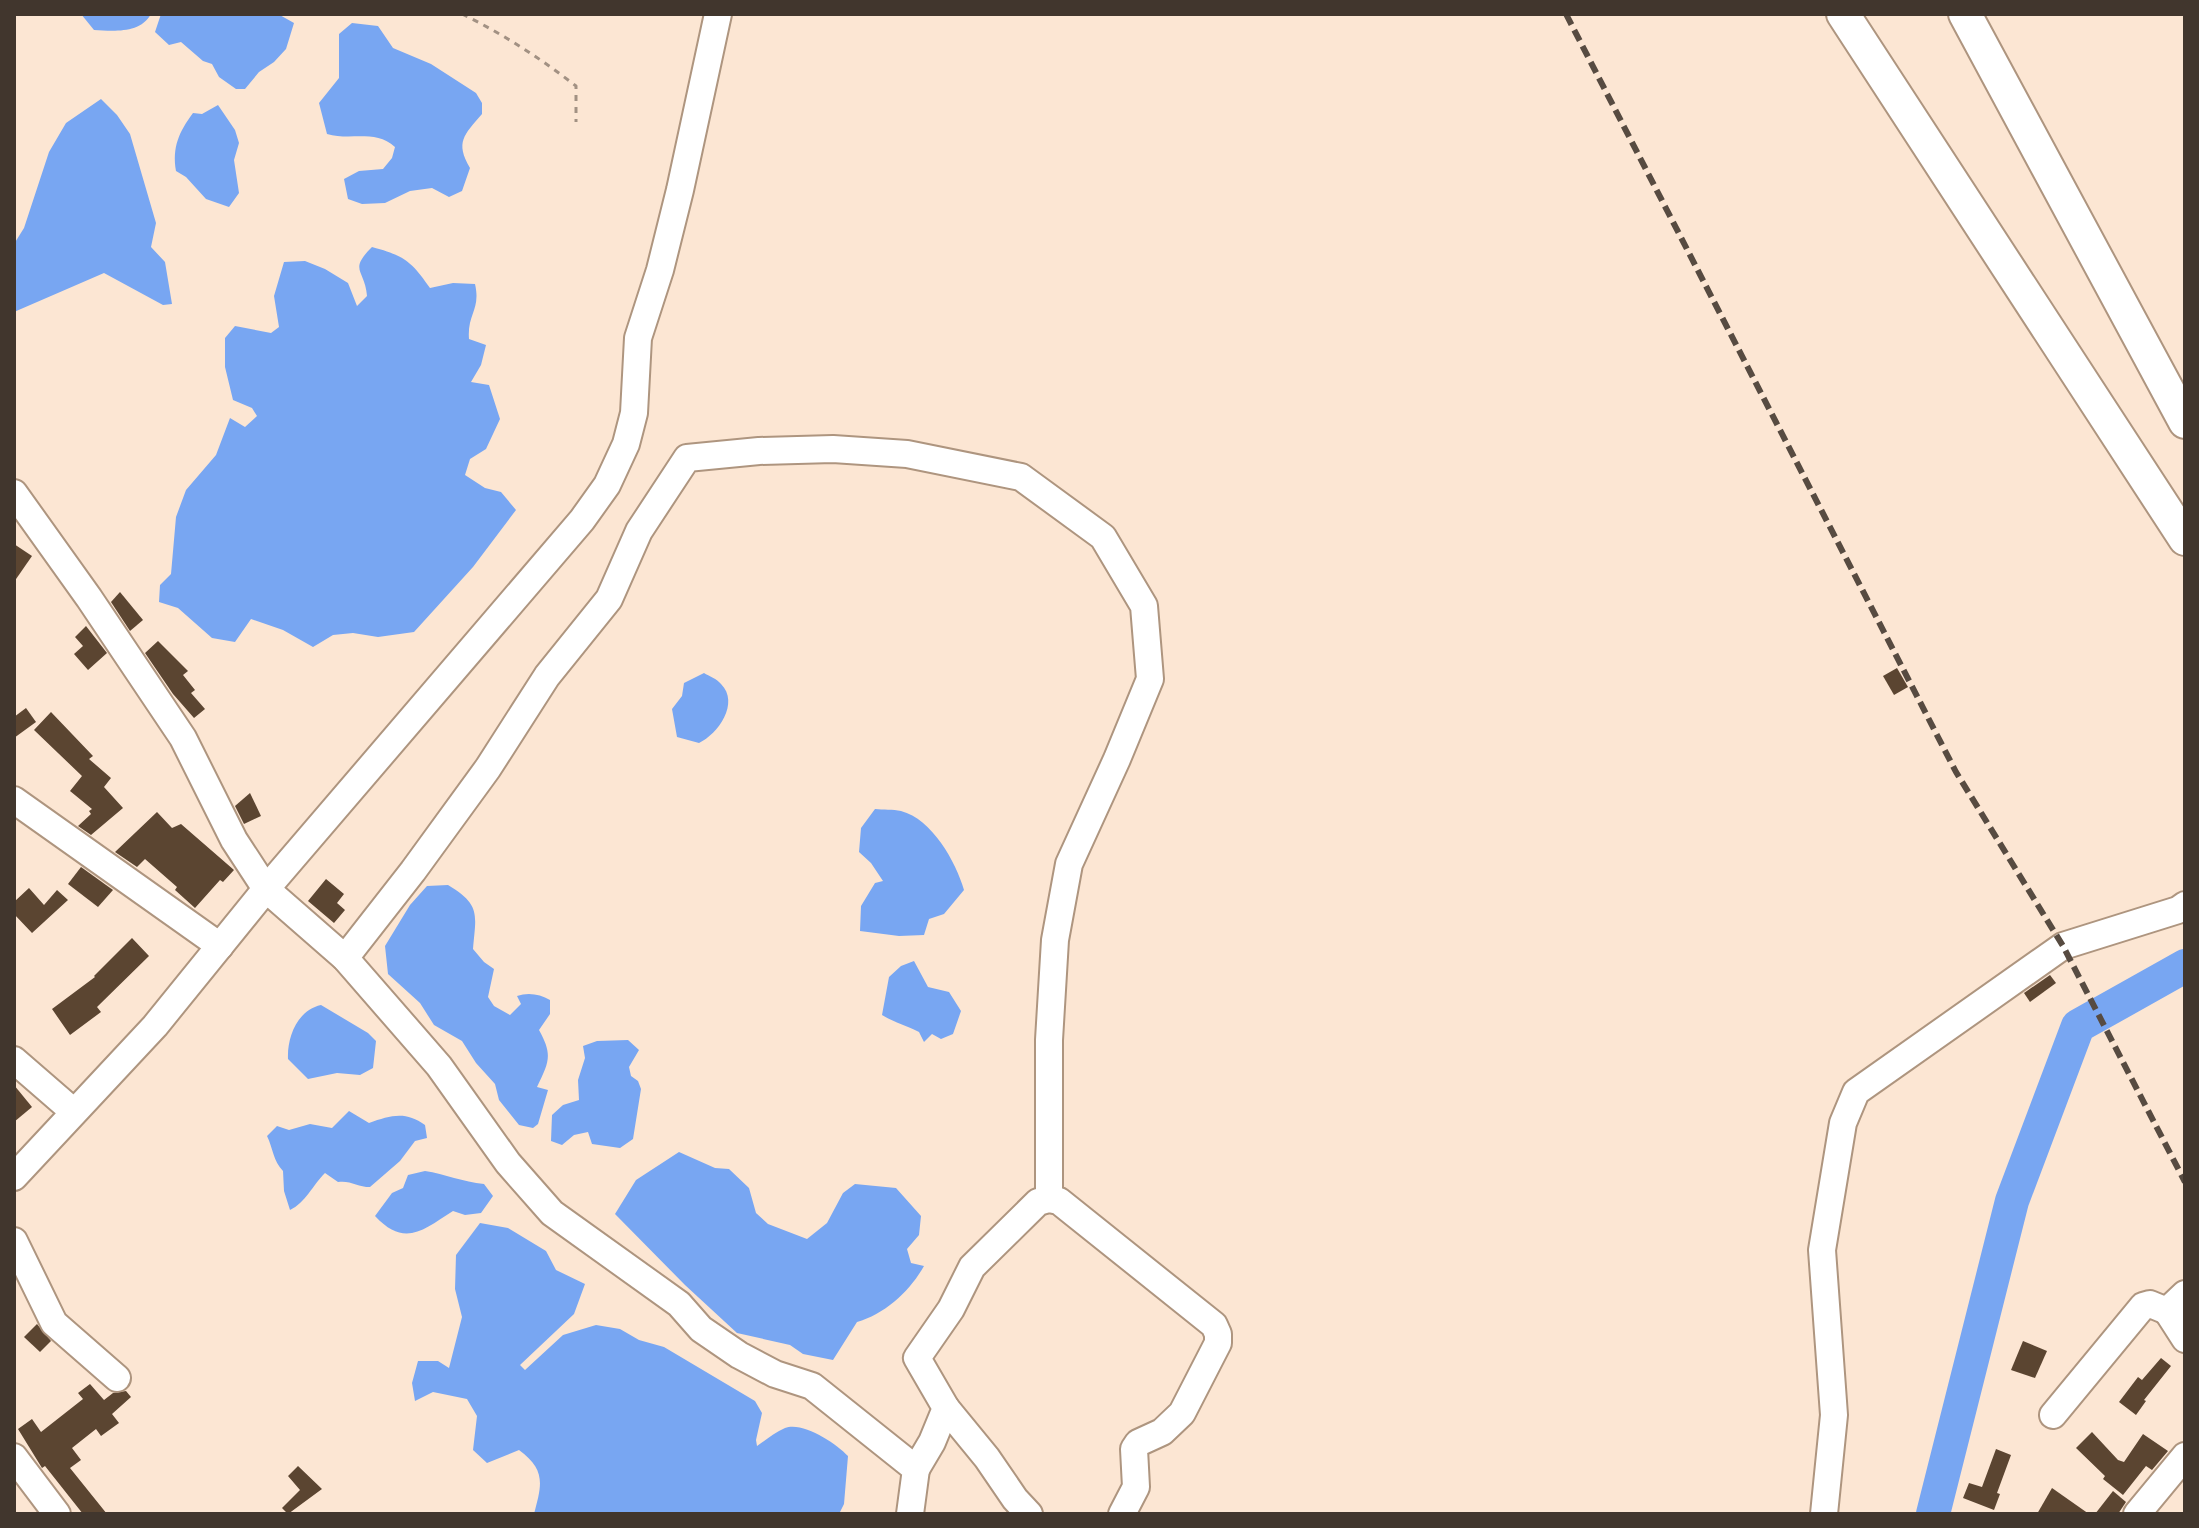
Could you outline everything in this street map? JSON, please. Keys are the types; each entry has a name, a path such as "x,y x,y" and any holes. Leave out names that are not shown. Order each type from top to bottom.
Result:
{"main road":[{"path":"1843,14 2185,539"},
{"path":"1965,14 2185,422"}],"street":[{"path":"14,1177 155,1026 266,889 582,520 607,485 626,444 634,413 638,338 677,204 718,14"},
{"path":"345,958 488,768 547,676 609,599 639,531 687,458 759,451 848,450 907,454 1021,477 1103,537 1144,606 1150,679 1069,864 1055,940 1049,1040 1049,1199"},
{"path":"14,493 183,738 234,840 266,889 345,958 439,1066 508,1163 552,1213 679,1304 701,1329 763,1367 812,1386 916,1469"},
{"path":"14,800 220,946"},
{"path":"1824,1514 1834,1415 1822,1250 1843,1123 1856,1092 2063,946 2183,913"},
{"path":"14,1060 74,1112"},
{"path":"1029,1514 946,1408 917,1358 951,1309 972,1267 1038,1202 1049,1199 1059,1201 1071,1210 1214,1325 1218,1334 1218,1343 1182,1413 1162,1432 1138,1443 1134,1449 1136,1487 1122,1514"},
{"path":"16,1249 54,1323 117,1378"},
{"path":"2053,1415 2143,1306 2176,1302 2185,1339"},
{"path":"910,1514 916,1469 932,1442 946,1408"},
{"path":"2137,1514 2185,1456"},
{"path":"14,1457 57,1514"}],"path":[{"path":"462,14 492,28 576,86 576,122"}],"water":[{"path":"81,14 151,14 133,28 109,31 94,30"},
{"path":"161,14 278,14 294,23 286,49 245,89 236,89 219,77 212,64 203,61 181,42 169,45 155,32"},
{"path":"352,23 378,26 393,48 431,64 476,93 482,103 482,114 470,128 462,145 470,168 462,191 449,197 432,188 410,191 385,203 362,204 348,199 344,179 359,171 383,169 392,158 395,147 379,138 327,134 319,103 339,78 339,34"},
{"path":"101,99 130,134 156,223 151,247 165,262 172,304 163,305 104,273 14,312 14,244 24,228 49,152 66,123"},
{"path":"218,105 235,130 239,143 234,160 239,193 229,207 206,199 186,177 176,171 175,162 178,140 193,113 202,114"},
{"path":"372,247 406,261 430,288 453,283 475,284 476,300 469,339 486,345 481,365 471,382 489,385 500,419 486,449 470,459 465,475 485,488 501,492 516,510 473,567 414,632 378,637 353,633 333,635 313,647 283,630 251,619 235,642 212,638 178,608 159,602 160,585 171,574 176,517 186,490 216,455 230,418 245,427 257,416 252,408 233,400 225,367 225,338 235,326 271,333 279,327 274,296 284,262 305,261 325,269 348,283 357,306 367,296 359,266"},
{"path":"704,673 721,684 728,700 719,725 699,743 677,737 672,709 682,696 684,683"},
{"path":"875,809 901,811 923,823 949,855 960,879 964,890 944,914 929,919 924,935 899,936 860,931 861,906 875,883 883,881 859,852 861,828"},
{"path":"448,885 466,899 474,911 473,949 494,969 488,997 494,1006 510,1015 521,1004 517,996 534,994 550,1000 550,1014 539,1030 548,1058 537,1087 548,1090 538,1124 533,1128 519,1125 499,1100 495,1084 462,1041 434,1025 420,1003 388,974 385,946 410,905 427,886"},
{"path":"914,961 928,987 949,992 961,1011 953,1034 941,1039 932,1034 924,1042 919,1032 882,1015 889,977 901,966"},
{"path":"321,1005 376,1041 373,1068 360,1075 337,1073 308,1079 288,1059 292,1033 300,1018"},
{"path":"628,1040 639,1050 629,1067 631,1076 638,1081 641,1089 633,1139 620,1148 592,1144 588,1132 574,1135 562,1145 551,1141 552,1115 563,1105 579,1100 578,1080 585,1058 583,1046 597,1041"},
{"path":"349,1111 369,1123 391,1116 411,1118 425,1125 427,1138 415,1141 400,1161 370,1187 338,1182 325,1173 305,1198 290,1210 284,1191 283,1171 267,1136 277,1126 289,1130 310,1124 332,1128"},
{"path":"679,1152 715,1168 729,1169 749,1188 756,1213 768,1224 807,1239 827,1223 843,1193 855,1184 896,1188 921,1216 919,1235 907,1249 911,1263 924,1266 896,1300 857,1322 833,1360 803,1354 790,1345 737,1333 615,1214 636,1180"},
{"path":"425,1171 484,1184 493,1196 481,1213 465,1215 453,1211 414,1233 396,1231 386,1226 375,1216 392,1193 403,1188 408,1175"},
{"path":"480,1223 508,1228 546,1251 556,1270 585,1284 574,1314 520,1365 525,1370 563,1335 596,1325 620,1329 639,1340 664,1347 755,1401 762,1413 757,1446 785,1428 792,1427 818,1434 843,1451 848,1456 844,1504 839,1514 534,1514 540,1478 534,1464 519,1450 487,1463 473,1450 477,1416 467,1399 433,1392 415,1401 412,1383 418,1361 438,1361 449,1368 462,1317 455,1289 456,1255"}],"building":[{"path":"14,544 32,556 14,582"},
{"path":"120,592 143,620 130,631 111,602"},
{"path":"86,626 107,653 88,670 74,654 83,646 75,637"},
{"path":"158,641 188,671 183,675 195,690 191,693 205,709 194,718 145,653"},
{"path":"1897,668 1908,687 1894,695 1883,676"},
{"path":"26,708 36,722 14,738 14,717"},
{"path":"51,712 93,756 89,759 111,778 104,787 123,808 91,835 78,826 91,814 89,811 92,809 70,791 82,776 34,730"},
{"path":"250,793 261,816 244,824 235,806"},
{"path":"157,812 172,828 181,824 234,870 223,882 220,880 195,908 145,859 137,867 115,852"},
{"path":"81,867 113,890 98,907 68,884"},
{"path":"326,879 344,894 337,903 345,910 334,923 308,901"},
{"path":"29,888 44,905 57,890 68,900 32,933 14,914 14,902"},
{"path":"132,938 149,956 97,1007 101,1012 70,1035 52,1009 95,977"},
{"path":"2050,975 2056,983 2030,1002 2024,993"},
{"path":"14,1085 32,1107 14,1122"},
{"path":"37,1324 51,1341 40,1352 24,1337"},
{"path":"2023,1341 2047,1351 2035,1378 2011,1370"},
{"path":"2161,1358 2171,1366 2136,1415 2119,1402 2138,1377 2142,1380"},
{"path":"90,1384 104,1400 113,1393 126,1391 131,1397 112,1414 119,1423 101,1436 96,1429 72,1448 81,1460 70,1468 107,1514 83,1514 45,1466 42,1468 18,1429 32,1419 41,1432 83,1399 78,1393"},
{"path":"2092,1432 2118,1460 2124,1462 2143,1434 2168,1451 2152,1470 2146,1466 2123,1495 2103,1479 2105,1476 2076,1448"},
{"path":"1996,1449 2011,1455 1994,1510 1963,1498 1969,1483 1982,1487"},
{"path":"298,1466 322,1489 288,1514 282,1508 300,1490 288,1476"},
{"path":"2052,1488 2089,1514 2037,1514"},
{"path":"2113,1491 2126,1502 2118,1514 2095,1514"}],"waterway":[{"path":"1933,1514 2012,1201 2078,1026 2185,966"}],"railway":[{"path":"1566,14 1956,772 2063,946 2185,1182"}]}
